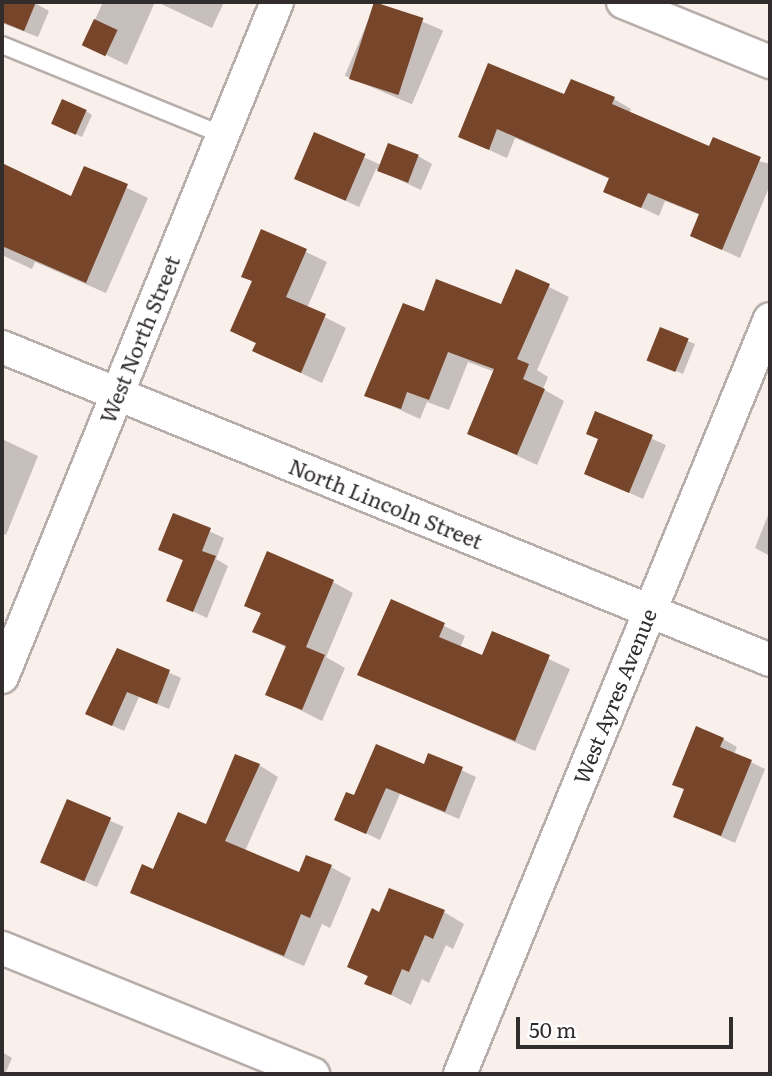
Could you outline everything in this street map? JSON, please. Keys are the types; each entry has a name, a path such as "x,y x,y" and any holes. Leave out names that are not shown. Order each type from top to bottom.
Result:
{"street":[{"name":"West North Street","path":"2,677 276,2"},
{"path":"623,2 770,62"},
{"name":"West Ayres Avenue","path":"460,1074 770,319"},
{"name":"North Lincoln Street","path":"2,347 770,660"},
{"path":"2,948 313,1074"}],"lane":[{"path":"2,45 222,135"}],"building":[{"path":"2,2 36,2 24,31 2,22"},
{"path":"374,2 423,18 398,95 349,79"},
{"path":"94,19 118,30 105,56 82,45"},
{"path":"488,63 564,94 571,79 615,97 612,104 709,146 713,137 761,157 722,250 690,236 699,214 648,193 641,208 603,192 609,178 497,129 489,150 458,137"},
{"path":"62,99 87,110 76,135 51,124"},
{"path":"314,132 366,154 346,201 294,179"},
{"path":"388,143 419,155 408,183 377,171"},
{"path":"2,163 71,196 84,166 128,184 86,283 2,246"},
{"path":"261,229 307,249 286,297 326,314 301,373 252,351 256,343 230,331 252,281 241,277"},
{"path":"516,269 550,284 517,359 529,364 523,379 545,389 517,455 467,434 494,369 448,352 429,400 407,392 401,409 364,396 403,303 424,311 436,279 501,304"},
{"path":"660,327 689,339 675,372 647,360"},
{"path":"595,411 653,435 629,493 584,474 598,439 586,434"},
{"path":"173,513 211,528 202,551 216,556 193,612 166,601 183,560 158,550"},
{"path":"267,551 334,580 306,647 325,655 302,710 265,695 286,646 252,632 261,613 244,606"},
{"path":"391,599 445,623 439,637 482,655 492,631 550,655 515,741 357,675"},
{"path":"117,648 170,670 157,704 127,692 112,726 85,714"},
{"path":"696,726 724,738 720,747 752,760 721,836 673,817 684,789 672,785"},
{"path":"376,744 424,764 428,753 463,767 445,812 386,788 366,834 334,820 346,792 354,795"},
{"path":"235,754 260,764 225,841 299,872 306,855 332,865 310,918 301,914 284,956 130,893 142,864 153,869 178,812 206,824"},
{"path":"67,799 111,818 84,881 40,863"},
{"path":"389,888 445,910 433,939 425,935 409,972 402,969 391,995 364,984 368,976 347,967 372,908 379,912"}]}
